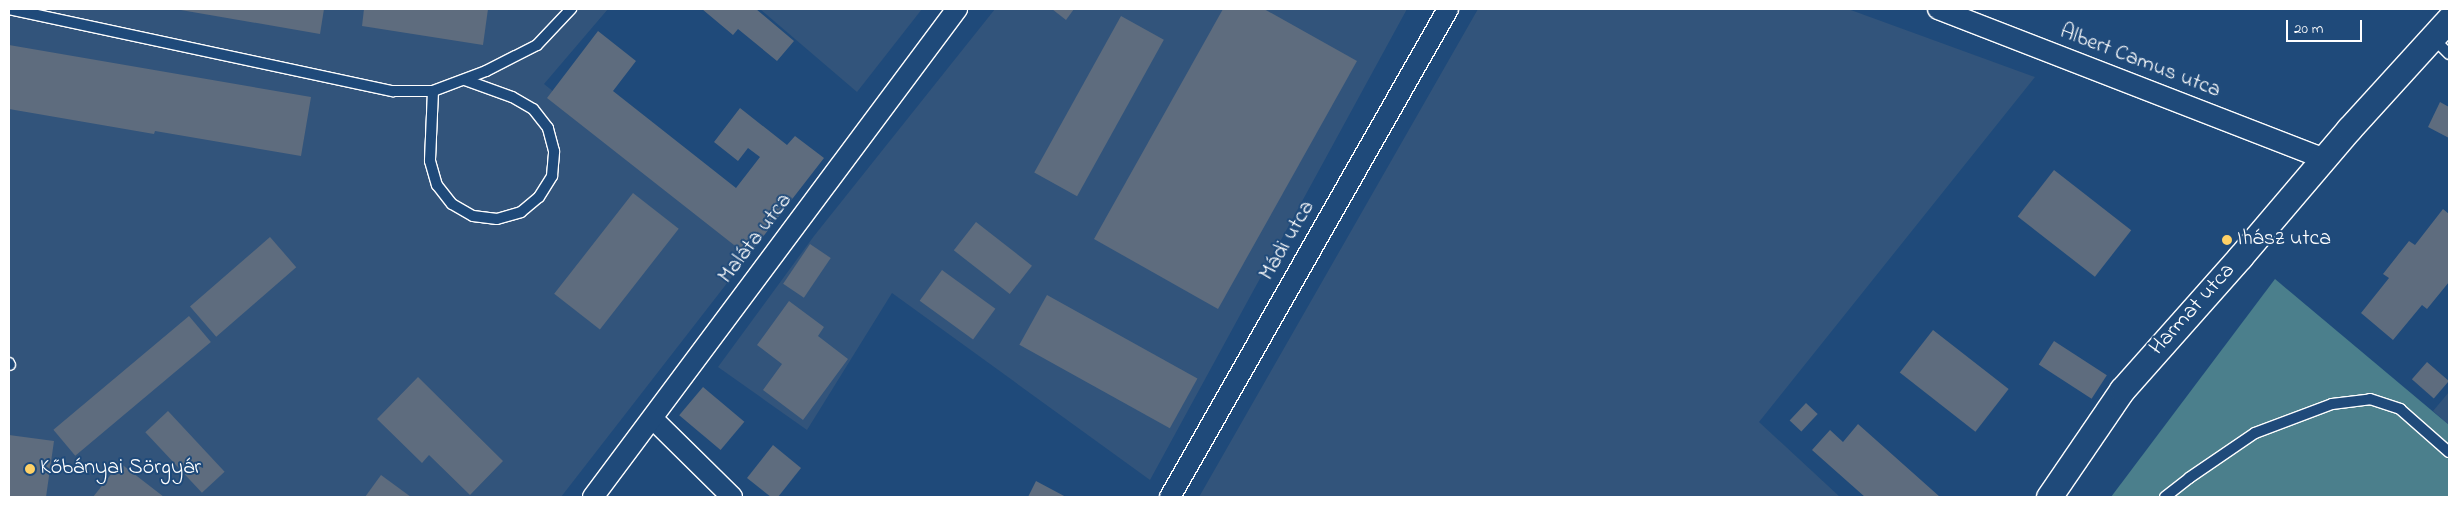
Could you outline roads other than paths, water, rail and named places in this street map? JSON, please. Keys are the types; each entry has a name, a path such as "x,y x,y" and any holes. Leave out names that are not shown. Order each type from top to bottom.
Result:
{"street":[{"name":"Maláta utca","path":"593,497 957,9"},
{"name":"Mádi utca","path":"1170,497 1448,9"},
{"name":"Albert Camus utca","path":"1938,9 2324,159"},
{"name":"Harmat utca","path":"2049,497 2122,390 2431,37 2449,19"},
{"path":"653,419 732,497"}],"lane":[{"path":"9,9 393,92 433,91 465,80 536,45 571,9"},
{"path":"2431,37 2449,54"},
{"path":"433,91 430,161 437,185 452,204 473,216 497,219 521,212 540,197 552,176 554,152 548,128 533,109 512,97 465,80"},
{"path":"2165,497 2189,478 2255,433 2332,404 2370,399 2400,409 2449,452"}],"place":[{"name":"Ihász utca","path":"2227,240"},
{"name":"Kőbányai Sörgyár","path":"30,469"}]}
